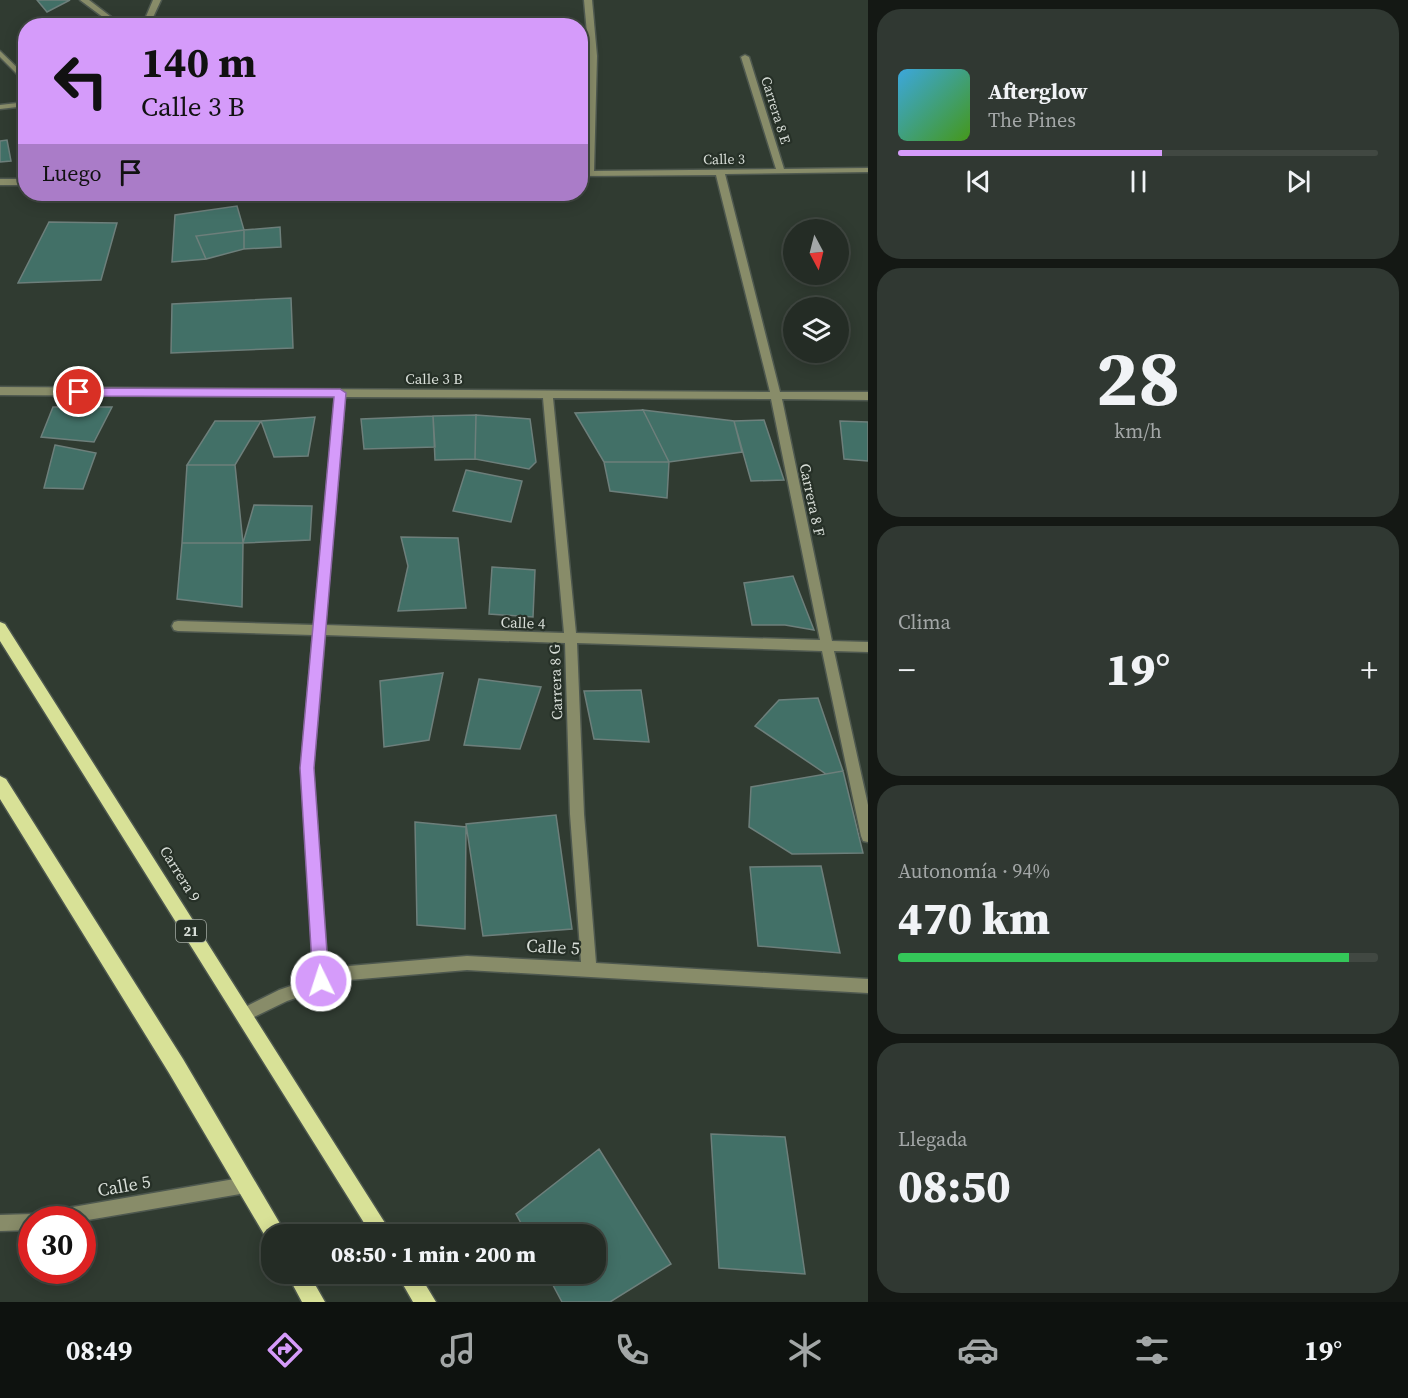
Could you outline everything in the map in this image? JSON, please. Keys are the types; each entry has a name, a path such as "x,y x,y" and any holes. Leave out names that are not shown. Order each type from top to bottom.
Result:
{"main road":[{"name":"Carrera 9","path":"0,628 376,1224"},
{"path":"0,784 177,1066 268,1224"},
{"path":"303,1284 314,1302"},
{"path":"413,1284 425,1302"}],"street":[{"path":"84,0 109,18"},
{"path":"149,18 157,0"},
{"path":"588,0 593,56 588,130"},
{"path":"0,53 18,72"},
{"name":"Carrera 8 E","path":"745,57 781,172"},
{"path":"0,107 18,105"},
{"name":"Calle 3","path":"588,174 868,170"},
{"name":"Carrera 8 F","path":"720,172 776,396 868,836"},
{"path":"0,182 18,182"},
{"name":"Calle 3 B","path":"0,391 868,396"},
{"path":"321,981 307,768 340,393"},
{"name":"Carrera 8 G","path":"548,394 571,640 577,814 589,968"},
{"name":"Calle 4","path":"178,626 571,640 868,647"},
{"name":"Calle 5","path":"244,1015 321,981 349,972 467,963 589,968 868,986"},
{"name":"Calle 5","path":"96,1211 246,1185"},
{"path":"0,1223 18,1222"}],"building":[{"path":"37,0 70,0 47,12"},
{"path":"7,140 11,161 0,162 0,141"},
{"path":"237,206 244,230 196,236 206,259 172,262 175,215"},
{"path":"49,222 117,223 101,280 18,283"},
{"path":"280,227 281,247 244,249 244,230"},
{"path":"244,230 244,249 206,259 196,236"},
{"path":"291,298 293,348 171,353 172,304"},
{"path":"53,407 112,407 94,442 41,437"},
{"path":"643,410 669,462 604,462 575,413"},
{"path":"643,410 734,421 742,452 669,462"},
{"path":"476,415 475,459 435,460 433,416"},
{"path":"476,415 530,419 536,462 529,469 475,459"},
{"path":"433,416 435,447 364,449 361,419"},
{"path":"315,417 308,456 274,457 261,421"},
{"path":"764,420 784,480 751,481 734,421"},
{"path":"215,421 261,421 235,465 187,465"},
{"path":"840,421 868,422 868,461 844,459"},
{"path":"55,445 96,453 83,489 44,488"},
{"path":"604,462 669,462 667,498 610,491"},
{"path":"187,465 235,465 243,543 182,543"},
{"path":"466,470 522,481 511,522 453,511"},
{"path":"254,505 312,506 310,540 243,543"},
{"path":"401,537 458,538 466,608 398,611 408,566"},
{"path":"182,543 243,543 242,607 177,599"},
{"path":"492,567 535,570 533,617 489,614"},
{"path":"793,576 814,630 785,625 752,625 744,583"},
{"path":"443,673 429,740 384,747 380,681"},
{"path":"479,679 541,687 520,749 464,745"},
{"path":"641,690 649,742 594,739 584,691"},
{"path":"818,698 843,771 826,774 755,726 779,700"},
{"path":"843,771 863,853 792,854 749,827 751,787"},
{"path":"556,815 572,929 483,936 466,824"},
{"path":"415,822 466,827 465,929 417,925"},
{"path":"821,866 840,953 758,946 750,867"},
{"path":"711,1134 785,1137 805,1274 719,1268"},
{"path":"599,1149 671,1264 610,1302 562,1302 552,1284 606,1284 606,1224 522,1224 516,1214"}],"route":[{"path":"79,392 340,393 307,768 321,981"}]}
